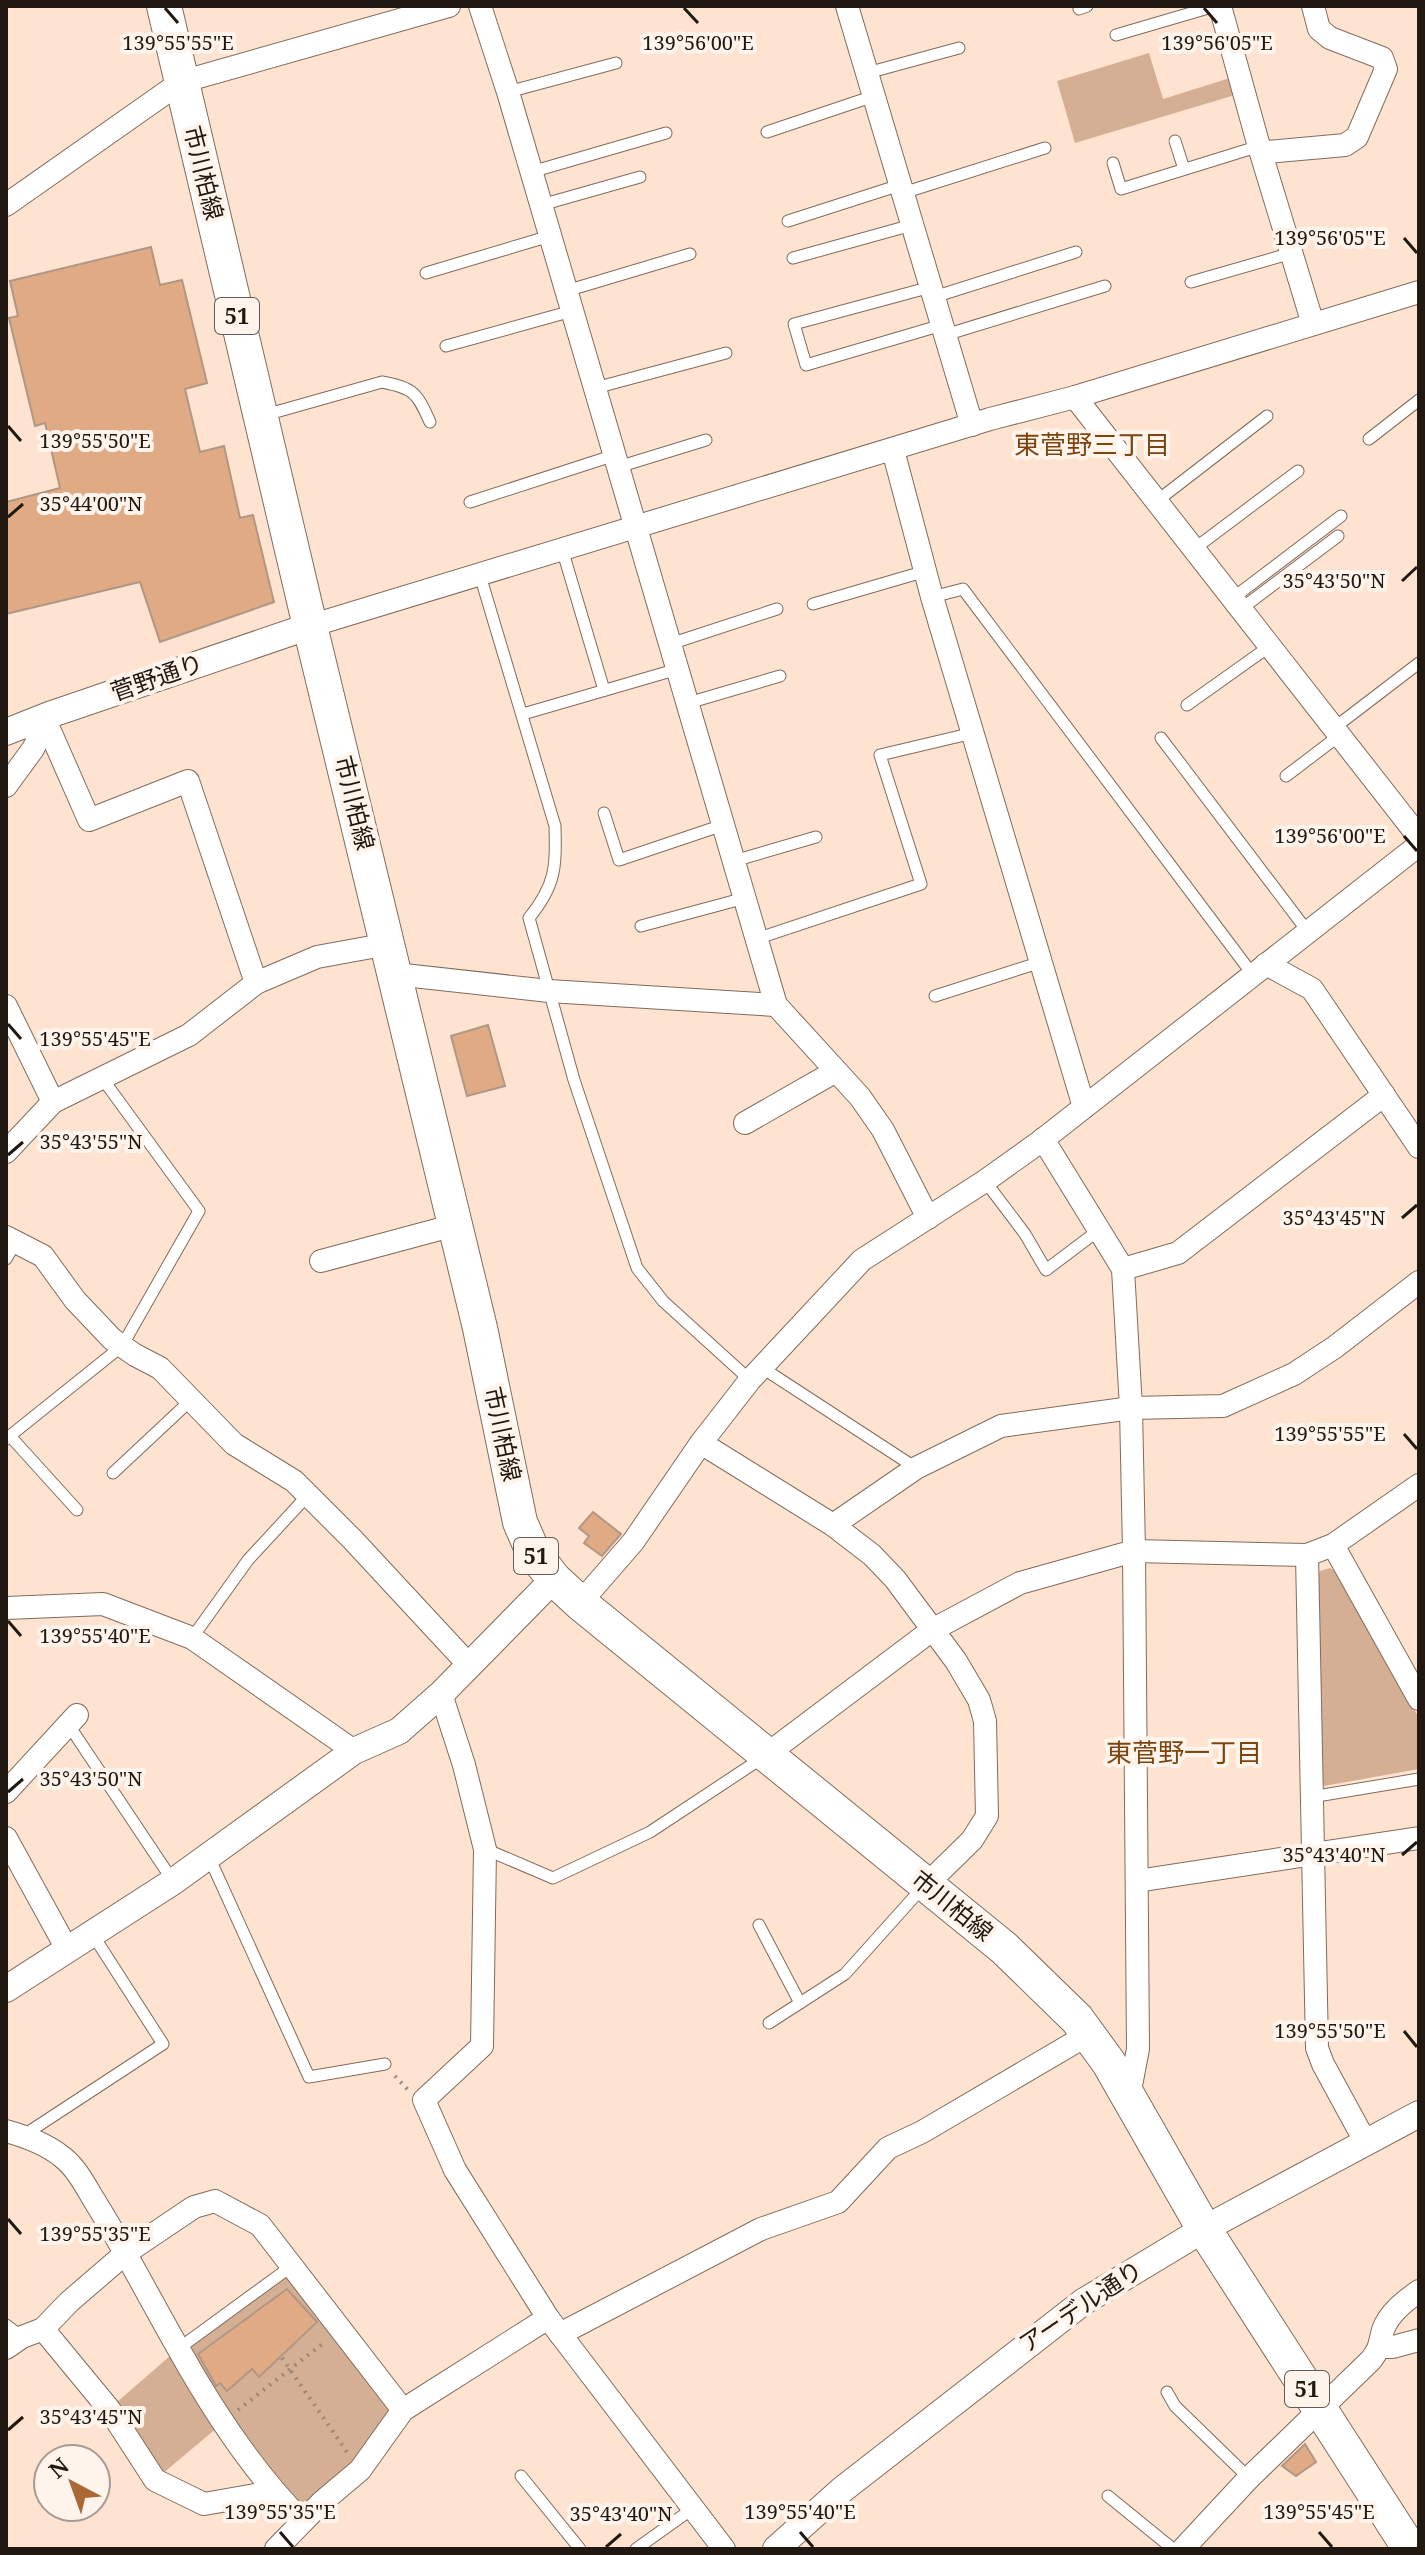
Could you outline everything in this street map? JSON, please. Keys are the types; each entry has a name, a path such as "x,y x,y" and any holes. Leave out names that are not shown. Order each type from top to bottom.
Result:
{"main road":[{"name":"市川柏線","path":"164,6 480,1328 520,1522 533,1552 554,1579 580,1603 1013,1956 1077,2019 1129,2096 1204,2229 1410,2549"}],"street":[{"path":"6,205 181,82 449,6"},
{"path":"480,6 508,92 776,1005 860,1097 883,1130 928,1218"},
{"path":"847,6 972,425"},
{"path":"1217,6 1313,324"},
{"path":"1260,150 1268,152 1345,145 1357,137 1386,69 1382,58 1330,38 1319,29 1313,6"},
{"path":"310,626 479,572 1075,397 1419,292"},
{"path":"1075,397 1419,837"},
{"path":"893,450 932,597 1084,1107"},
{"name":"菅野通り","path":"6,732 310,626"},
{"path":"6,786 33,749 48,718"},
{"path":"48,718 89,820 188,781 256,983"},
{"path":"580,1603 633,1542 701,1443 756,1373 862,1260 985,1181 1043,1139 1419,845"},
{"path":"6,1152 53,1102 189,1035 256,983 317,957 392,959 549,991 776,1005"},
{"path":"1260,970 1312,989 1419,1147"},
{"path":"6,1006 53,1102"},
{"path":"745,1123 836,1071"},
{"path":"1123,1269 1178,1253 1384,1095"},
{"path":"1043,1139 1123,1269 1131,1408 1137,1881 1138,2049 1129,2096"},
{"path":"321,1261 455,1225"},
{"path":"9,1246 43,1256 75,1300 112,1339 160,1368 234,1444 294,1481 469,1665"},
{"path":"833,1525 916,1468 1001,1426 1131,1408 1223,1406 1294,1374 1335,1347 1419,1282"},
{"path":"701,1443 833,1525 872,1555 895,1579 956,1661 979,1700 985,1721 987,1816 972,1840 926,1885"},
{"path":"766,1755 932,1630 1020,1583 1134,1551 1307,1555 1333,1545 1419,1485"},
{"path":"1333,1545 1412,1671 1419,1699"},
{"path":"1307,1555 1317,2048 1366,2143"},
{"path":"6,1989 174,1881 354,1751 399,1731 441,1694 554,1579"},
{"path":"6,1608 103,1604 192,1638 354,1751"},
{"path":"441,1694 464,1765 485,1849 482,2046 424,2100 455,2170 554,2326 724,2549"},
{"path":"6,1792 73,1719"},
{"path":"6,1838 67,1949"},
{"path":"1137,1881 1419,1838"},
{"path":"276,2549 302,2521 360,2470 403,2410 554,2326 761,2229 838,2202 888,2148 1094,2041 1138,2031"},
{"name":"アーデル通り","path":"776,2549 843,2489 1041,2333 1117,2280 1204,2229 1419,2114"},
{"path":"14,2133 61,2156 75,2169 127,2252 178,2349 224,2421 273,2492 302,2521"},
{"path":"273,2492 204,2504 155,2480 109,2409 19,2335 69,2302 127,2252 194,2207 215,2201 260,2225 403,2410"},
{"path":"1182,2548 1381,2347 1383,2331 1391,2316 1419,2291"},
{"path":"1381,2347 1419,2340"}],"lane":[{"path":"1116,35 1217,6"},
{"path":"867,73 959,48"},
{"path":"508,92 616,63"},
{"path":"767,132 874,96"},
{"path":"531,172 666,133"},
{"path":"1175,141 1184,169"},
{"path":"788,221 1045,148"},
{"path":"1113,163 1121,189 1250,149 1260,150"},
{"path":"541,205 640,177"},
{"path":"793,258 912,225"},
{"path":"426,273 550,236"},
{"path":"1076,252 932,292 794,324 806,365 1105,286"},
{"path":"1191,282 1293,253"},
{"path":"446,346 690,254"},
{"path":"595,388 726,353"},
{"path":"260,416 382,382 398,385 419,396 430,422"},
{"path":"1369,439 1419,400"},
{"path":"1157,501 1267,416"},
{"path":"470,502 706,440"},
{"path":"1194,549 1298,471"},
{"path":"1237,604 1341,516"},
{"path":"1237,604 1338,536"},
{"path":"562,548 604,690"},
{"path":"813,604 926,571"},
{"path":"479,572 555,826 556,866 544,900 529,918 574,1080 637,1268 663,1301 756,1373 916,1468"},
{"path":"932,597 963,589 1260,970"},
{"path":"670,644 777,609"},
{"path":"1187,705 1270,646"},
{"path":"1286,776 1419,663"},
{"path":"523,714 678,669"},
{"path":"688,703 780,676"},
{"path":"756,939 921,884 880,755 973,733"},
{"path":"1161,738 1308,932"},
{"path":"604,813 619,860 723,825"},
{"path":"734,861 816,837"},
{"path":"641,926 745,898"},
{"path":"935,996 1041,962"},
{"path":"77,1510 8,1438 122,1346 199,1211 102,1078"},
{"path":"985,1181 1025,1234 1046,1270 1099,1230"},
{"path":"113,1473 191,1400"},
{"path":"192,1638 248,1560 308,1495"},
{"path":"73,1719 174,1881"},
{"path":"485,1849 553,1878 650,1832 766,1755"},
{"path":"1311,1797 1419,1779"},
{"path":"209,1856 309,2077 385,2064"},
{"path":"769,2023 845,1974 926,1885"},
{"path":"759,1925 800,2003"},
{"path":"14,2133 163,2044 93,1935"},
{"path":"178,2349 293,2265"},
{"path":"1167,2392 1175,2406 1249,2478"},
{"path":"521,2476 580,2549"},
{"path":"1108,2496 1182,2548"},
{"path":"636,2549 692,2509"}],"path":[{"path":"385,2064 402,2085 424,2100"},
{"path":"257,2395 320,2346"},
{"path":"282,2358 360,2470"}],"shaded area":[{"path":"1149,53 1163,99 1230,78 1235,95 1075,143 1057,81"},
{"path":"1330,1568 1338,1573 1419,1718 1419,1769 1324,1786 1316,1780 1314,1578 1320,1571"},
{"path":"293,2265 403,2410 302,2521 224,2422 155,2480 109,2409 178,2349"}],"building":[{"path":"151,247 160,285 182,280 207,383 185,389 200,452 224,446 240,518 253,515 274,602 160,642 140,582 6,614 6,502 60,488 45,423 35,426 9,318 18,316 10,281"},
{"path":"488,1025 505,1086 467,1096 451,1036"},
{"path":"593,1512 621,1534 602,1556 584,1543 589,1536 579,1528"},
{"path":"287,2289 317,2322 259,2377 252,2369 227,2391 220,2383 216,2386 198,2354"},
{"path":"1305,2444 1316,2462 1296,2476 1282,2466"}],"district":[{"name":"東菅野三丁目","path":"1092,445"},
{"name":"東菅野一丁目","path":"1184,1753"}]}
